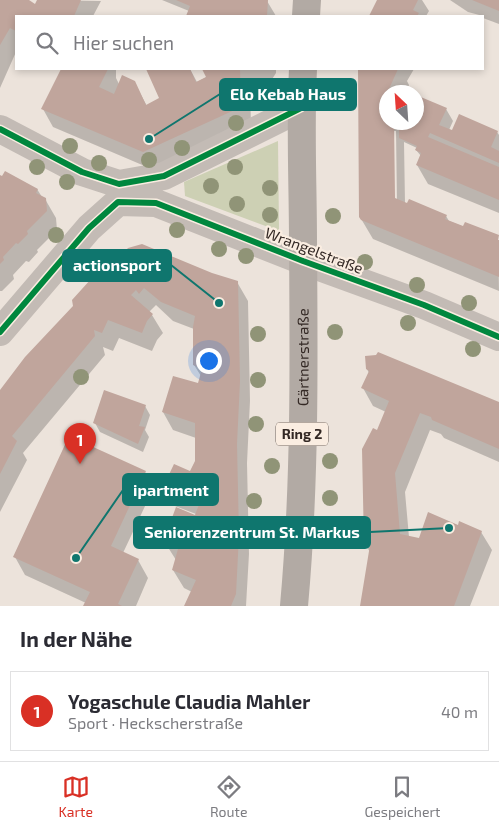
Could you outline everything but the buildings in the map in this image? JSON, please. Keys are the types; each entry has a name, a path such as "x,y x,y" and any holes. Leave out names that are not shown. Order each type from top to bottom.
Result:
{"main road":[{"path":"306,15 307,0"},
{"name":"Gärtnerstraße","path":"294,606 302,465 303,261 301,108 303,70"}],"street":[{"path":"0,332 119,193 164,176 301,108"},
{"name":"Wrangelstraße","path":"0,129 119,193 156,203 303,261 424,305 499,337"}],"green space":[{"path":"278,141 279,231 185,196 184,182"}],"cycle path":[{"path":"0,129 82,172 119,184 164,176 301,108"},
{"path":"0,332 89,228 118,202 156,203 303,261 424,305 499,337"}],"place":[{"name":"Elo Kebab Haus","path":"149,139"},
{"name":"actionsport","path":"219,303"},
{"name":"Yogaschule Claudia Mahler","path":"80,464"},
{"name":"Seniorenzentrum St. Markus","path":"449,528"},
{"name":"ipartment","path":"76,558"}]}
